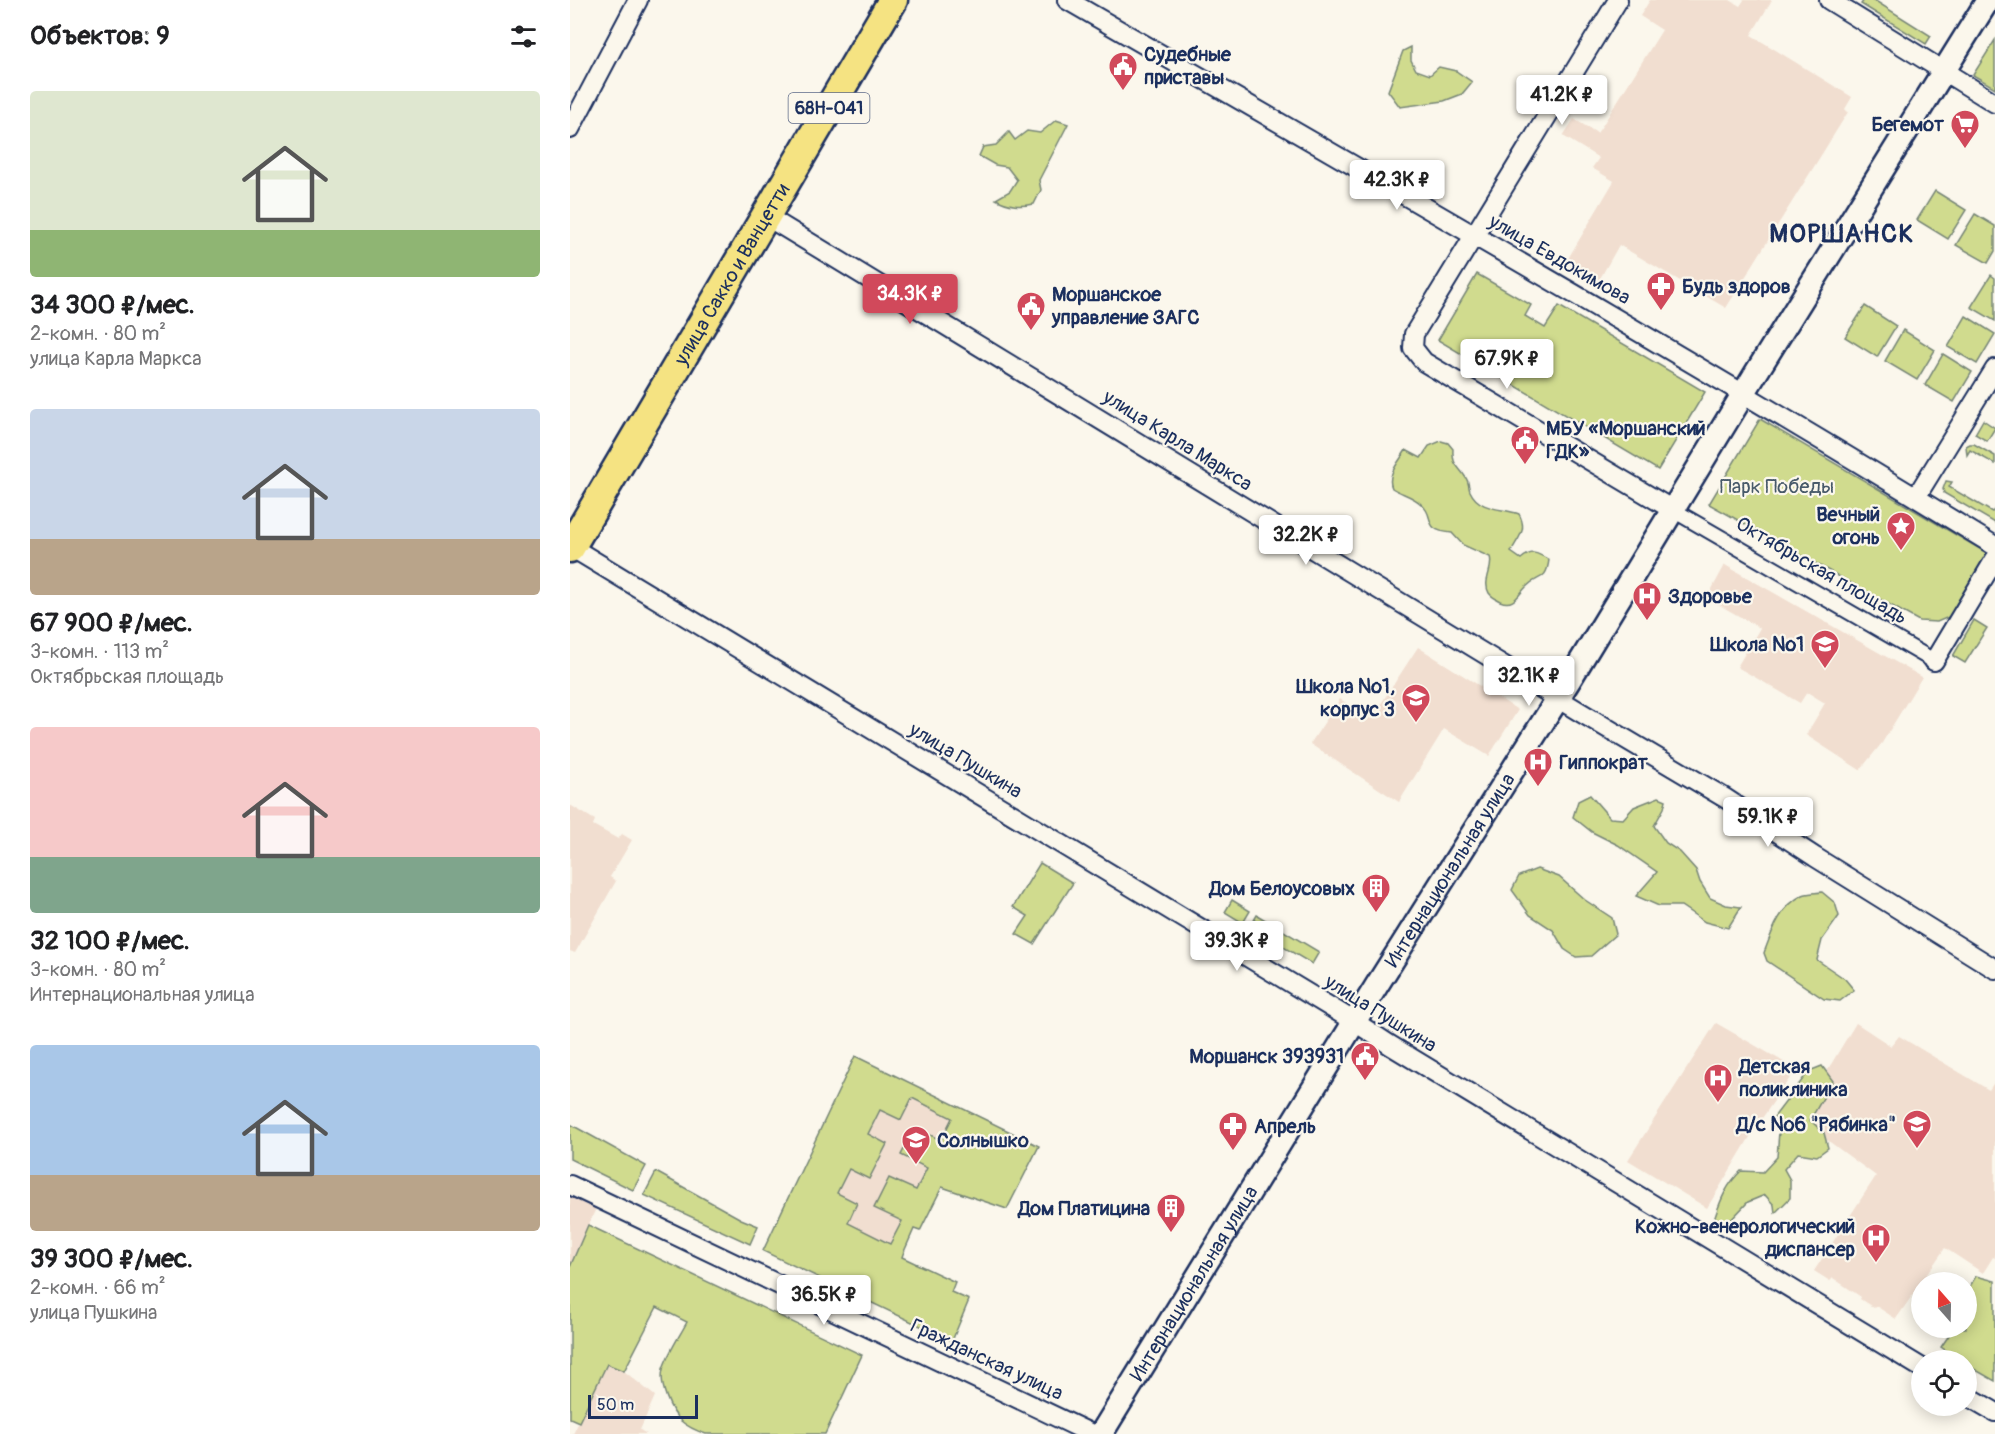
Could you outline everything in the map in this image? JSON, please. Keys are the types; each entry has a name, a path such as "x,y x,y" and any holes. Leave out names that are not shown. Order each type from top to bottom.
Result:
{"main road":[{"name":"улица Сакко и Ванцетти","path":"570,547 893,0"}],"street":[{"path":"570,129 638,0"},
{"name":"улица Евдокимова","path":"1067,0 1475,235 1995,546"},
{"name":"Октябрьская площадь","path":"1618,0 1414,334 1413,348 1424,362 1934,661 1995,559"},
{"path":"1829,0 1995,103"},
{"name":"Интернациональная улица","path":"1101,1434 1355,1022 1558,699 1988,0"},
{"name":"улица Карла Маркса","path":"766,216 1558,699 1725,798 1995,969"},
{"path":"1916,497 1995,369"},
{"name":"улица Пушкина","path":"570,547 1911,1361"},
{"name":"Гражданская улица","path":"570,1185 1092,1434"},
{"path":"1977,1401 1995,1412"}],"shaded area":[{"path":"1650,0 1730,0 1740,6 1744,0 1772,0 1751,35 1852,97 1845,109 1848,112 1726,308 1619,245 1598,282 1566,262 1614,181 1592,168 1599,158 1563,136 1574,119 1597,133 1602,126 1662,30 1640,16"},
{"name":"Школа №1","path":"1725,565 1922,677 1882,743 1860,770 1806,735 1825,703 1807,692 1800,703 1737,667 1760,628 1707,598"},
{"name":"Школа №1, корпус 3","path":"1418,647 1518,710 1489,756 1444,729 1399,802 1310,744 1340,699 1371,719"},
{"path":"570,805 595,820 593,825 618,839 622,834 632,840 610,877 616,881 575,953 570,951"},
{"name":"Детская поликлиника","path":"1716,1023 1796,1069 1756,1127 1707,1208 1628,1160"},
{"name":"Д/с №6 \"Рябинка\"","path":"1856,1023 1891,1046 1899,1036 1989,1090 1995,1081 1995,1258 1993,1257 1983,1273 1945,1248 1928,1272 1911,1272 1911,1297 1896,1319 1860,1299 1861,1297 1833,1278 1830,1281 1814,1271 1876,1176 1804,1123 1807,1104"},
{"name":"Солнышко","path":"855,1056 1039,1146 1007,1209 942,1187 920,1231 914,1229 879,1306 763,1251"},
{"path":"570,1194 597,1206 570,1267"},
{"path":"607,1364 624,1371 655,1396 640,1430 647,1434 573,1434"}],"green space":[{"path":"1864,0 1874,0 1931,36 1926,44 1861,4"},
{"path":"1995,40 1995,88 1973,75"},
{"path":"1411,47 1411,60 1416,70 1430,75 1439,67 1456,71 1472,82 1462,94 1444,101 1400,107 1388,91 1403,51"},
{"path":"1056,120 1068,124 1039,180 1041,190 1034,204 1015,205 996,199 1010,191 1017,180 1007,167 995,165 979,156 983,147 996,145 1009,132 1015,140 1027,131 1040,133"},
{"path":"1935,191 1966,210 1948,239 1917,220"},
{"path":"1975,214 1995,226 1995,251 1988,263 1956,245"},
{"path":"1477,274 1531,305 1525,316 1545,328 1559,306 1705,392 1658,470 1438,340"},
{"path":"1991,275 1995,278 1995,321 1971,307"},
{"path":"1865,306 1896,326 1877,357 1845,337"},
{"path":"1966,316 1995,334 1977,364 1948,347"},
{"path":"1903,330 1935,350 1917,380 1885,361"},
{"path":"1943,354 1972,372 1954,402 1925,385"},
{"name":"Парк Победы","path":"1760,419 1990,555 1951,616 1937,622 1919,621 1709,504"},
{"path":"1983,420 1995,428 1987,441 1975,434"},
{"path":"1441,441 1448,443 1453,449 1455,462 1467,480 1470,491 1479,502 1492,508 1519,514 1523,525 1522,530 1511,552 1521,559 1534,553 1549,560 1544,575 1530,583 1512,601 1500,601 1489,593 1487,584 1491,566 1490,557 1463,545 1452,533 1436,529 1432,526 1426,509 1421,504 1392,488 1392,473 1406,450 1421,458 1429,446"},
{"path":"1970,444 1995,456 1995,464 1970,450 1967,455 1966,446"},
{"path":"1946,481 1952,482 1949,487 1992,512 1995,509 1995,523 1944,493"},
{"path":"1974,620 1987,628 1965,663 1953,656"},
{"path":"1590,795 1610,818 1623,819 1634,807 1659,797 1666,800 1654,826 1666,843 1680,852 1696,870 1710,898 1726,905 1741,907 1728,928 1705,922 1681,906 1659,906 1636,896 1657,872 1618,845 1592,832 1573,817 1578,801"},
{"path":"1040,863 1073,883 1034,944 1016,934 1028,916 1013,907"},
{"path":"1537,869 1559,877 1585,900 1612,918 1616,934 1591,956 1576,957 1564,949 1553,930 1530,915 1512,890 1519,876"},
{"path":"1822,892 1835,903 1839,916 1822,940 1817,960 1845,979 1854,990 1840,1001 1824,999 1767,961 1764,953 1778,920 1788,906 1803,895"},
{"path":"1232,900 1250,911 1243,923 1225,912"},
{"path":"1257,915 1319,952 1312,964 1250,927"},
{"name":"Солнышко","path":"855,1056 1039,1146 1007,1209 942,1187 920,1231 914,1229 902,1257 955,1282 951,1292 969,1300 952,1341 763,1251","holes":["912,1098 952,1118 941,1140 915,1128 901,1155 927,1168 916,1190 889,1178 874,1208 902,1221 890,1244 848,1223 857,1203 837,1193 849,1169 869,1179 887,1144 868,1134 880,1110 901,1120"]},
{"path":"1822,1066 1833,1081 1810,1120 1824,1133 1828,1148 1817,1156 1798,1153 1784,1169 1790,1180 1790,1198 1775,1213 1774,1205 1765,1195 1748,1202 1726,1225 1715,1217 1728,1187 1741,1171 1763,1172 1777,1157 1779,1132 1771,1121 1809,1071"},
{"path":"570,1124 646,1166 633,1190 570,1159"},
{"path":"656,1172 758,1226 750,1244 644,1195"},
{"path":"588,1225 862,1355 825,1434 706,1434 684,1423 669,1404 662,1375 668,1357 687,1322 657,1307 624,1371 607,1364 579,1422 570,1418 570,1267"},
{"path":"1977,1276 1995,1281 1995,1381 1977,1371 1977,1350 1945,1350 1941,1347 1947,1338 1977,1338"}],"place":[{"name":"Судебные приставы","path":"1123,92"},
{"name":"Бегемот","path":"1965,150"},
{"name":"Будь здоров","path":"1661,312"},
{"name":"Моршанское управление ЗАГС","path":"1031,332"},
{"name":"МБУ «Моршанский ГДК»","path":"1525,466"},
{"name":"Вечный огонь","path":"1901,552"},
{"name":"Здоровье","path":"1647,622"},
{"name":"Школа №1","path":"1825,670"},
{"name":"Школа №1, корпус 3","path":"1416,724"},
{"name":"Гиппократ","path":"1538,788"},
{"name":"Дом Белоусовых","path":"1376,914"},
{"name":"Моршанск 393931","path":"1365,1082"},
{"name":"Детская поликлиника","path":"1718,1104"},
{"name":"Д/с №6 \"Рябинка\"","path":"1917,1150"},
{"name":"Апрель","path":"1233,1152"},
{"name":"Солнышко","path":"916,1166"},
{"name":"Дом Платицина","path":"1171,1234"},
{"name":"Кожно-венерологический диспансер","path":"1876,1264"}],"district":[{"name":"МОРШАНСК","path":"1842,233"}]}
